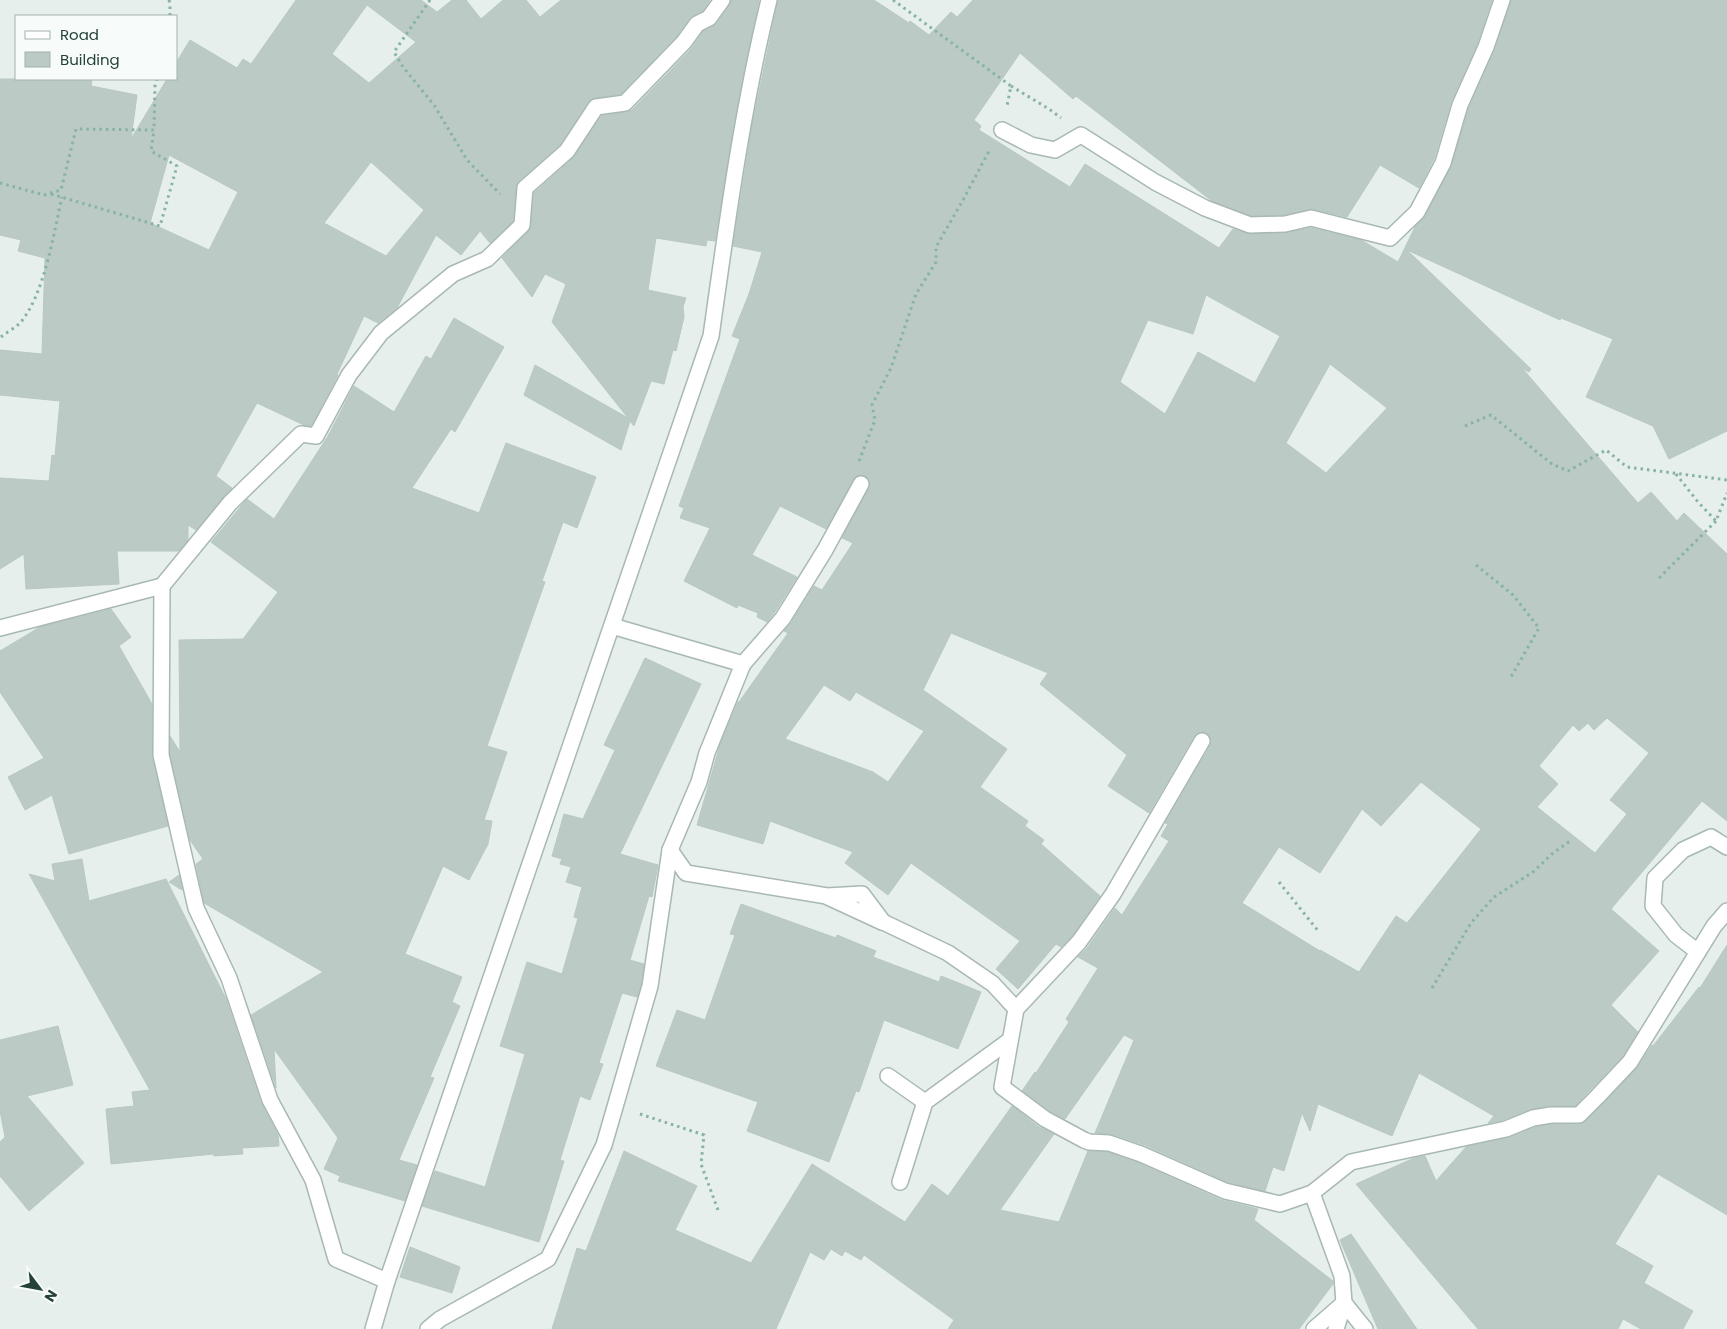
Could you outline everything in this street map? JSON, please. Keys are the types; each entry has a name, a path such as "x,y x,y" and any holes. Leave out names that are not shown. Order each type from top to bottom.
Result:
{"street":[{"path":"0,628 162,586 230,503 300,434 316,436 349,375 381,333 453,274 487,259 522,224 525,188 567,151 596,107 625,103 684,42 697,24 709,18 722,0"},
{"path":"373,1329 387,1281 711,336 732,192 758,44 769,0"},
{"path":"1002,130 1031,145 1055,150 1081,135 1155,182 1205,208 1250,225 1285,224 1311,218 1390,238 1417,212 1443,163 1460,105 1486,47 1502,0"},
{"path":"428,1329 440,1319 548,1258 604,1145 650,986 670,850 698,782 707,753 743,664 783,618 825,550 861,484"},
{"path":"162,586 162,755 196,908 229,978 270,1100 313,1180 336,1259 387,1281"},
{"path":"612,626 743,664"},
{"path":"1202,741 1113,894 1079,942 1016,1009 1002,1087 1045,1119 1084,1140 1109,1143 1141,1154 1226,1191 1280,1204 1312,1193 1351,1162 1506,1129 1533,1118 1551,1115 1579,1115 1630,1062 1714,926 1727,911"},
{"path":"1698,952 1676,935 1653,906 1655,878 1683,850 1711,837 1727,847"},
{"path":"670,850 686,873 827,896 862,894 883,922 948,953 993,984 1016,1009"},
{"path":"900,1182 925,1102 1010,1040"},
{"path":"888,1076 925,1102"},
{"path":"1312,1193 1342,1276 1344,1303 1336,1329"},
{"path":"1314,1329 1344,1303"},
{"path":"1344,1303 1365,1329"}],"path":[{"path":"169,0 170,15"},
{"path":"430,0 394,52 403,67 434,105 467,160 522,218"},
{"path":"893,0 1011,86 1049,109 1081,135"},
{"path":"50,193 160,226 177,166 151,151 157,80"},
{"path":"861,484 859,460 875,420 872,405 891,368 916,294 936,262 936,246 1002,130 1011,86"},
{"path":"0,183 44,195 61,190 76,128 154,130"},
{"path":"1,336 20,323 32,303 42,280 62,197"},
{"path":"1465,426 1492,414 1552,464 1568,471 1606,450 1627,467 1727,480"},
{"path":"1675,473 1698,502 1716,520"},
{"path":"1659,578 1716,520 1727,493"},
{"path":"1476,565 1513,595 1539,628 1511,677"},
{"path":"1432,988 1471,923 1494,897 1533,872 1552,854 1570,841"},
{"path":"1279,882 1318,932"},
{"path":"616,1106 704,1135 701,1164 718,1210"}],"building":[{"path":"296,0 421,0 437,12 452,0 466,0 481,19 503,0 526,0 540,17 561,0 710,0 703,11 690,18 677,36 621,94 595,98 588,102 560,145 518,182 513,221 490,243 480,231 461,255 436,235 397,308 378,323 364,316 338,375 311,426 304,425 257,403 216,476 232,488 196,530 188,525 188,540 179,551 117,551 119,584 26,589 24,554 0,569 0,478 49,481 52,455 55,456 60,401 0,395 0,350 42,354 45,258 18,251 21,240 0,235 0,79 92,80 91,86 137,95 131,139 166,80 178,80 178,60 190,40 237,68 243,59 251,64","holes":["367,5 416,42 369,83 332,54","169,155 238,192 209,250 150,223","371,162 424,210 386,256 324,223"]},
{"path":"731,0 759,0 734,123 715,241 707,240 706,246 656,238 648,290 686,298 683,307 684,317 676,351 673,350 664,384 651,381 634,426 630,421 621,450 524,395 535,365 628,418 552,322 566,284 545,274 532,297 502,258 529,231 534,193 573,158 601,116 632,110 691,49 703,31 716,24 730,5"},
{"path":"778,0 874,0 909,23 910,21 929,35 951,12 957,17 973,0 1492,0 1477,44 1451,102 1434,159 1419,188 1380,165 1347,217 1313,209 1284,215 1252,216 1212,201 1076,96 1073,99 1020,53 974,120 981,126 979,130 1070,187 1085,164 1219,248 1233,229 1250,234 1285,233 1311,228 1361,240 1398,262 1415,227 1425,216 1451,167 1469,108 1495,50 1511,0 1727,0 1727,431 1669,459 1653,426 1586,397 1613,339 1561,318 1560,320 1407,250 1531,369 1529,372 1522,368 1638,503 1651,492 1677,521 1684,513 1727,554 1727,821 1702,801 1611,909 1659,951 1611,1005 1638,1032 1623,1056 1575,1106 1551,1106 1531,1109 1503,1120 1488,1123 1494,1116 1419,1073 1392,1136 1318,1104 1310,1131 1302,1113 1284,1171 1273,1167 1265,1191 1228,1182 1145,1145 1112,1134 1095,1133 1134,1040 1124,1035 1065,1119 1022,1091 1069,1022 1066,1019 1098,968 1078,957 1087,948 1115,908 1122,915 1169,841 1161,836 1168,824 1165,823 1210,746 1211,741 1210,736 1203,732 1194,736 1149,813 1108,786 1127,755 1040,684 1048,673 951,633 923,690 1007,749 980,787 1028,821 1025,826 1044,840 1041,844 1100,896 1072,936 1061,947 1056,944 1018,989 996,969 1020,941 911,863 888,895 845,863 853,852 770,821 763,844 697,825 720,745 738,702 788,633 784,631 814,586 822,590 853,543 842,538 870,484 869,479 865,476 856,476 826,529 780,506 752,555 797,577 767,622 757,617 758,613 738,605 737,608 684,581 710,528 680,518 684,508 679,506 740,339 732,336 749,294 762,252 733,246 752,126","holes":["1206,295 1280,336 1255,383 1198,352 1165,414 1120,382 1148,320 1193,334","1330,364 1387,408 1326,473 1286,443","824,685 850,701 856,692 924,731 888,782 873,772 785,739","1607,718 1649,753 1610,800 1627,814 1595,853 1537,807 1558,784 1539,766 1573,725 1579,731 1588,723 1594,730","1421,782 1481,829 1407,923 1396,916 1359,972 1320,951 1242,903 1279,847 1320,873 1362,809 1381,826"]},
{"path":"454,318 504,347 455,432 451,429 412,488 479,513 506,443 596,477 577,528 563,522 542,581 545,582 487,746 507,752 484,820 492,821 488,844 469,880 443,866 405,954 462,977 452,1002 460,1006 430,1077 434,1078 399,1160 417,1165 405,1201 338,1181 340,1176 324,1169 338,1138 274,1049 276,1088 251,1015 323,972 204,903 196,864 203,859 190,840 170,754 170,736 180,752 179,640 243,639 278,592 211,542 247,499 274,519 328,436 354,386 394,412 426,356 431,359"},
{"path":"111,609 131,637 119,646 152,704 152,757 168,826 69,854 52,795 25,810 8,777 44,758 0,692 0,651 40,627"},
{"path":"645,658 701,684 620,854 658,865 652,897 649,896 630,960 644,964 641,984 637,997 622,993 599,1063 603,1064 590,1100 580,1096 560,1160 564,1161 539,1242 422,1206 435,1171 485,1187 525,1054 500,1046 527,962 562,974 578,918 574,917 582,887 566,882 571,867 560,864 562,859 552,856 564,814 583,819 615,750 604,745"},
{"path":"82,859 89,901 166,879 226,999 261,1103 278,1135 279,1146 242,1148 243,1154 214,1156 214,1154 111,1164 106,1109 134,1106 132,1092 150,1090 29,874 55,881 52,864"},
{"path":"179,875 182,890 169,882"},
{"path":"741,904 836,938 837,935 876,951 873,957 939,982 941,976 981,992 958,1049 884,1020 859,1092 856,1091 829,1162 747,1131 758,1102 656,1066 677,1010 705,1020 735,935 730,934"},
{"path":"1727,945 1727,1215 1658,1174 1615,1244 1653,1266 1644,1283 1693,1311 1683,1329 1641,1329 1623,1319 1618,1329 1478,1329 1356,1184 1414,1158 1425,1156 1436,1181 1466,1147 1508,1138 1536,1127 1552,1124 1583,1123 1637,1068 1652,1045 1700,988"},
{"path":"58,1026 73,1085 27,1096 84,1163 29,1211 0,1176 0,1142 5,1137 0,1111 0,1040"},
{"path":"1012,1106 1039,1127 1054,1134 1000,1210 1059,1222 1088,1151 1107,1152 1138,1163 1221,1200 1258,1209 1254,1220 1333,1281 1333,1284 1299,1329 948,1329 954,1320 864,1255 861,1260 845,1251 842,1256 831,1249 824,1260 810,1252 776,1329 552,1329 577,1248 586,1251 624,1151 697,1186 675,1230 751,1263 812,1164 905,1222 932,1184 948,1196"},
{"path":"1351,1234 1417,1329 1378,1329 1340,1240"},
{"path":"410,1247 460,1267 452,1293 400,1277"}]}
